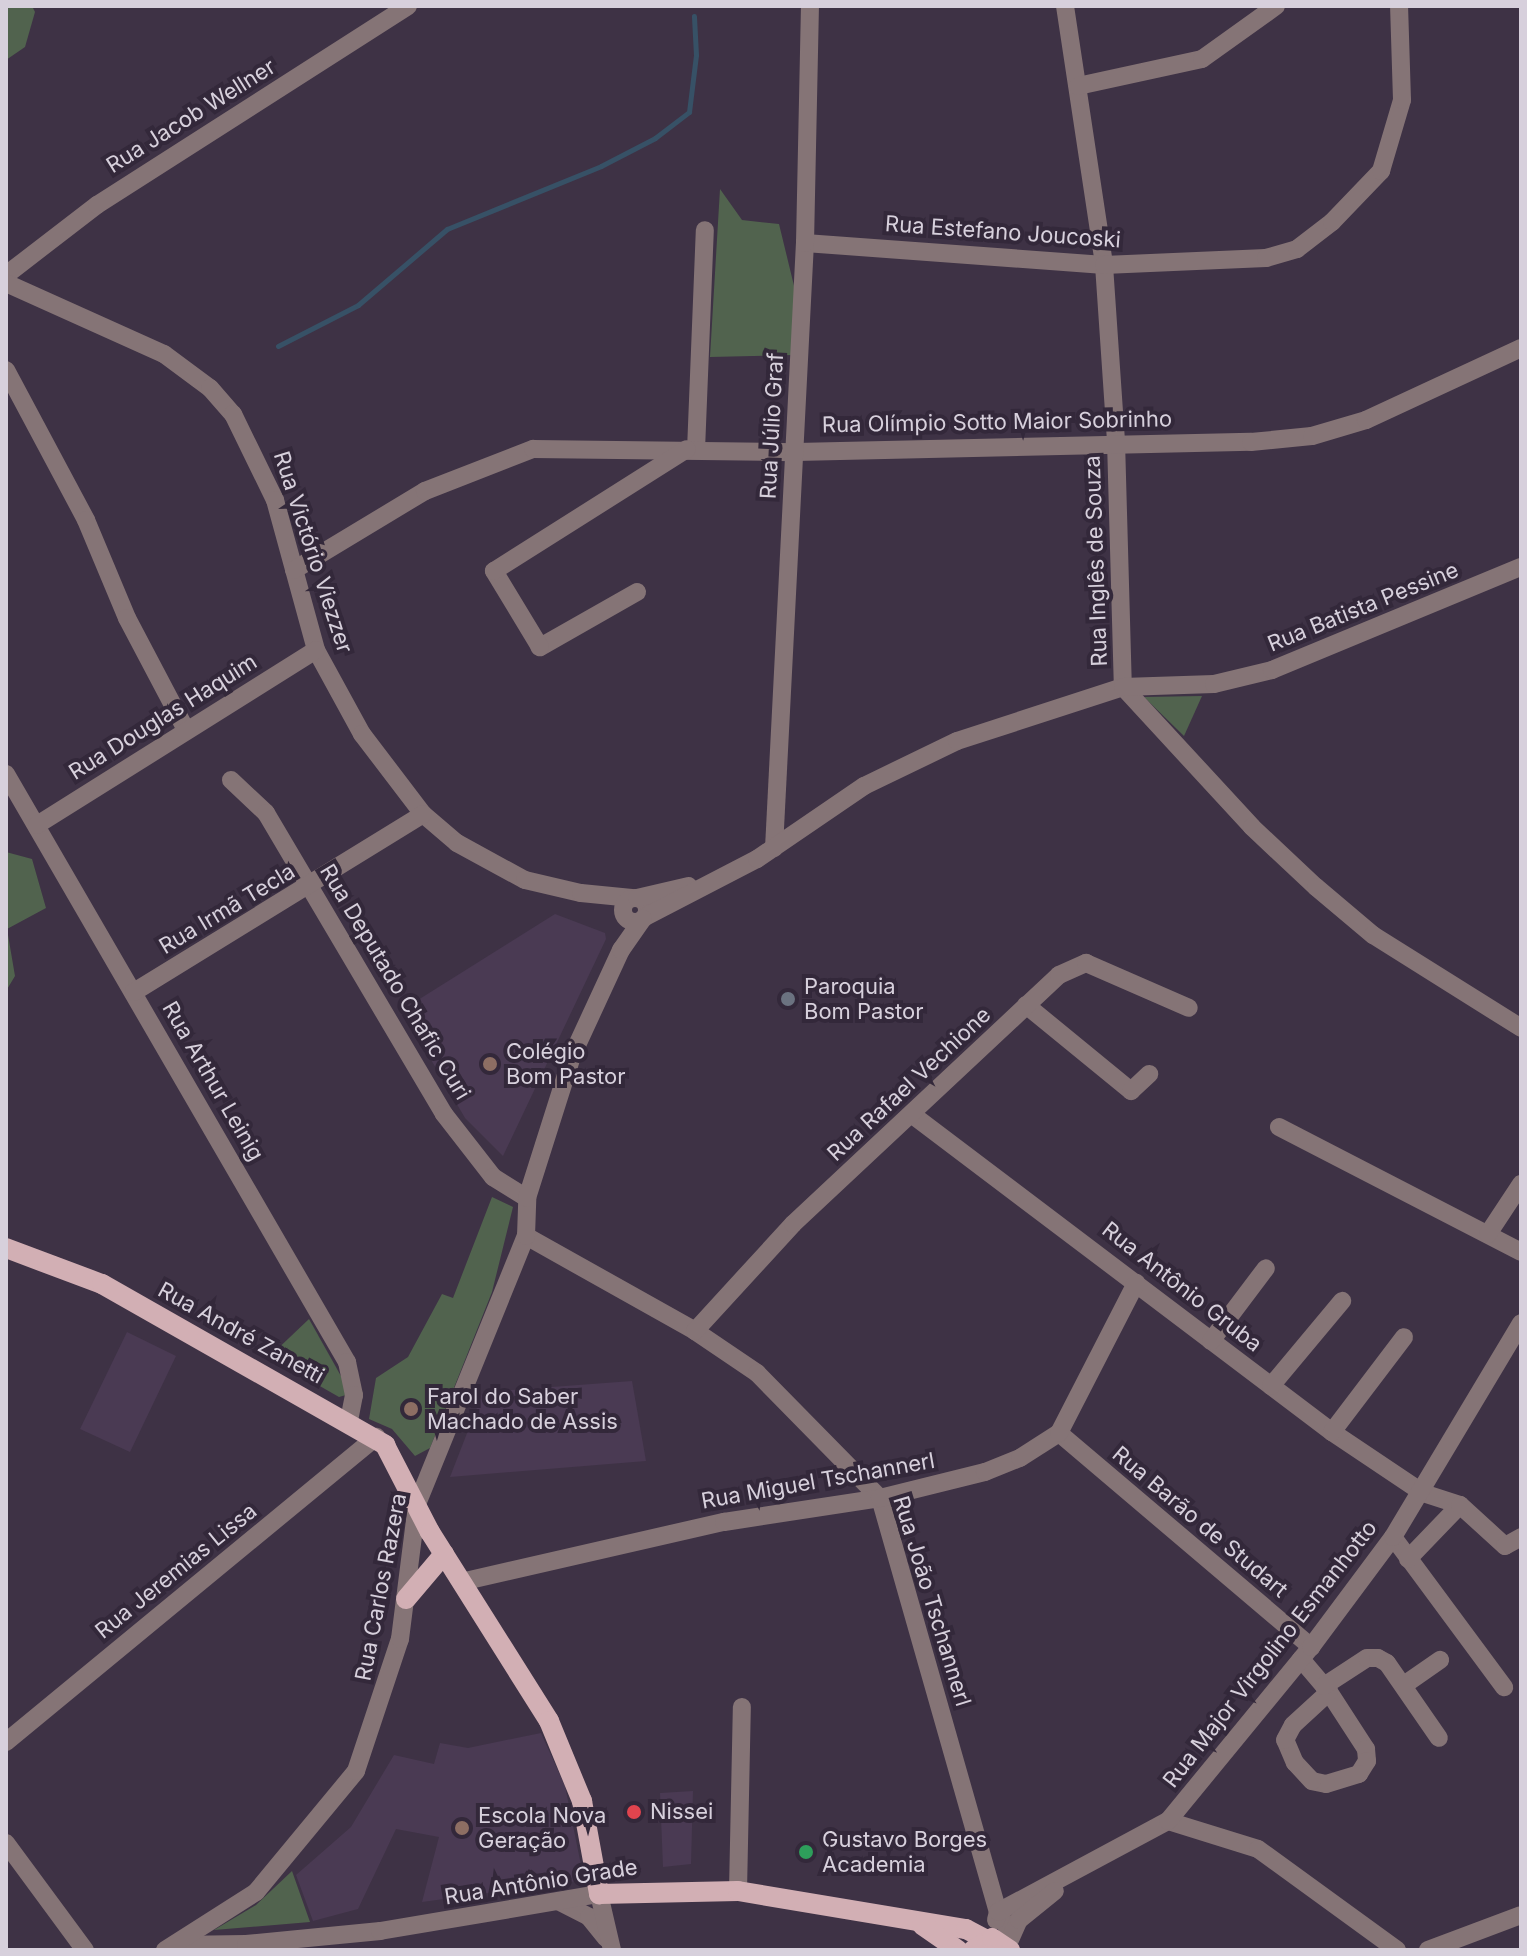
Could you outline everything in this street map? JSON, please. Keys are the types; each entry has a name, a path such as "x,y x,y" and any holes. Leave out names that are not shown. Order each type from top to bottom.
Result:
{"main road":[{"name":"Rua André Zanetti","path":"6,1248 102,1284 349,1420 376,1437 392,1453 417,1504"},
{"path":"417,1504 461,1582 533,1693 565,1758 582,1801 599,1894"},
{"path":"406,1599 444,1554"},
{"name":"Rua Antônio Grade","path":"599,1894 738,1891 922,1925 966,1929 997,1944"},
{"name":"Rua Antônio Grade","path":"922,1925 958,1950"}],"street":[{"name":"Rua Jacob Wellner","path":"6,275 97,205 408,6"},
{"name":"Rua Júlio Graf","path":"774,848 805,243 810,6"},
{"name":"Rua Inglês de Souza","path":"1065,6 1104,265 1116,441 1123,687"},
{"path":"1078,86 1202,59 1276,6"},
{"name":"Rua Estefano Joucoski","path":"805,243 1104,265 1266,258 1297,249 1332,222 1381,171 1394,138 1402,100 1399,6"},
{"path":"637,592 540,647 494,571 691,450 705,230"},
{"name":"Rua Victório Viezzer","path":"6,283 139,340 210,388 253,447 275,500 316,650 362,734 423,814 457,843 503,870 634,910"},
{"name":"Rua Olímpio Sotto Maior Sobrinho","path":"294,570 425,491 533,449 796,452 1116,441 1251,442 1312,436 1366,420 1521,348"},
{"path":"6,370 79,506 127,618 186,730"},
{"name":"Rua Batista Pessine","path":"1123,687 1214,684 1272,670 1521,567"},
{"name":"Rua Douglas Haquim","path":"37,825 316,650"},
{"path":"634,910 723,878 774,848 835,804 925,755 1123,687 1252,827 1316,887 1373,935 1521,1028"},
{"name":"Rua Arthur Leinig","path":"6,774 347,1362 354,1395 349,1420"},
{"name":"Rua Deputado Chafic Curi","path":"231,780 266,813 444,1114 493,1177 527,1198"},
{"name":"Rua Irmã Tecla","path":"134,992 311,887 423,814"},
{"name":"Rua Carlos Razera","path":"170,1948 256,1892 356,1771 389,1684 406,1599 417,1504 526,1236 527,1198 567,1069 621,950 634,910"},
{"name":"Rua Rafael Vechione","path":"695,1331 793,1224 914,1116 1059,975 1086,963 1189,1008"},
{"path":"1026,1005 1131,1091 1149,1074"},
{"name":"Rua Antônio Gruba","path":"914,1116 1332,1432 1423,1493 1460,1505"},
{"path":"1279,1127 1521,1252"},
{"path":"1488,1234 1521,1184"},
{"name":"Rua João Tschannerl","path":"526,1236 695,1331 757,1373 880,1498 998,1912 997,1944"},
{"path":"1211,1341 1266,1268"},
{"path":"1059,1433 1136,1283"},
{"path":"1271,1386 1342,1301"},
{"name":"Rua Major Virgolino Esmanhotto","path":"998,1912 1168,1821 1306,1653 1393,1537 1423,1493 1521,1323"},
{"path":"1332,1432 1404,1337"},
{"name":"Rua Miguel Tschannerl","path":"461,1582 724,1522 880,1498 985,1472 1059,1433"},
{"name":"Rua Barão de Studart","path":"1059,1433 1306,1653 1326,1689"},
{"name":"Rua Jeremias Lissa","path":"6,1742 376,1437"},
{"path":"1408,1559 1460,1505 1505,1546 1521,1537"},
{"path":"1393,1537 1504,1687"},
{"path":"1326,1689 1366,1749 1367,1761 1359,1774 1326,1784 1312,1781 1295,1763 1285,1740 1293,1725 1326,1689 1367,1658 1378,1658 1404,1685 1439,1738"},
{"path":"1404,1685 1440,1660"},
{"path":"738,1891 742,1707"},
{"path":"1168,1821 1258,1849 1397,1950"},
{"path":"6,1843 85,1950"},
{"name":"Rua Major Virgolino Esmanhotto","path":"997,1944 1019,1920 1099,1858"},
{"path":"599,1894 611,1947"},
{"name":"Rua Antônio Grade","path":"170,1948 304,1940 599,1894"},
{"path":"560,1902 589,1917 611,1947"},
{"path":"1428,1950 1521,1915"}],"shaded area":[{"name":"Colégio Bom Pastor","path":"555,914 605,933 606,939 503,1156 465,1118 402,1010"},
{"path":"127,1332 176,1356 130,1452 80,1429"},
{"path":"632,1381 646,1461 450,1477 483,1392"},
{"name":"Escola Nova Geração","path":"541,1733 565,1786 584,1880 422,1902 439,1837 396,1829 358,1909 313,1921 296,1875 351,1827 394,1755 434,1764 440,1743 468,1748"},
{"path":"693,1791 691,1864 663,1867 660,1793"}],"green space":[{"path":"6,6 32,6 35,12 25,47 6,60"},
{"path":"720,189 742,220 779,224 796,294 793,355 710,357"},
{"path":"1202,696 1184,736 1144,697"},
{"path":"6,852 32,859 46,908 7,929 15,976 6,991"},
{"path":"492,1197 513,1207 492,1292 430,1448 415,1456 392,1429 369,1419 376,1378 408,1357 442,1294 453,1298"},
{"path":"309,1319 346,1385 346,1395 339,1397 269,1357"},
{"path":"292,1871 310,1922 214,1930 256,1905"}],"waterway":[{"path":"278,346 358,305 447,229 601,166 655,138 689,112 696,55 694,16"}],"place":[{"name":"Paroquia Bom Pastor","path":"788,999"},
{"name":"Colégio Bom Pastor","path":"490,1064"},
{"name":"Farol do Saber Machado de Assis","path":"411,1409"},
{"name":"Nissei","path":"634,1812"},
{"name":"Escola Nova Geração","path":"462,1828"},
{"name":"Gustavo Borges Academia","path":"806,1852"}]}
